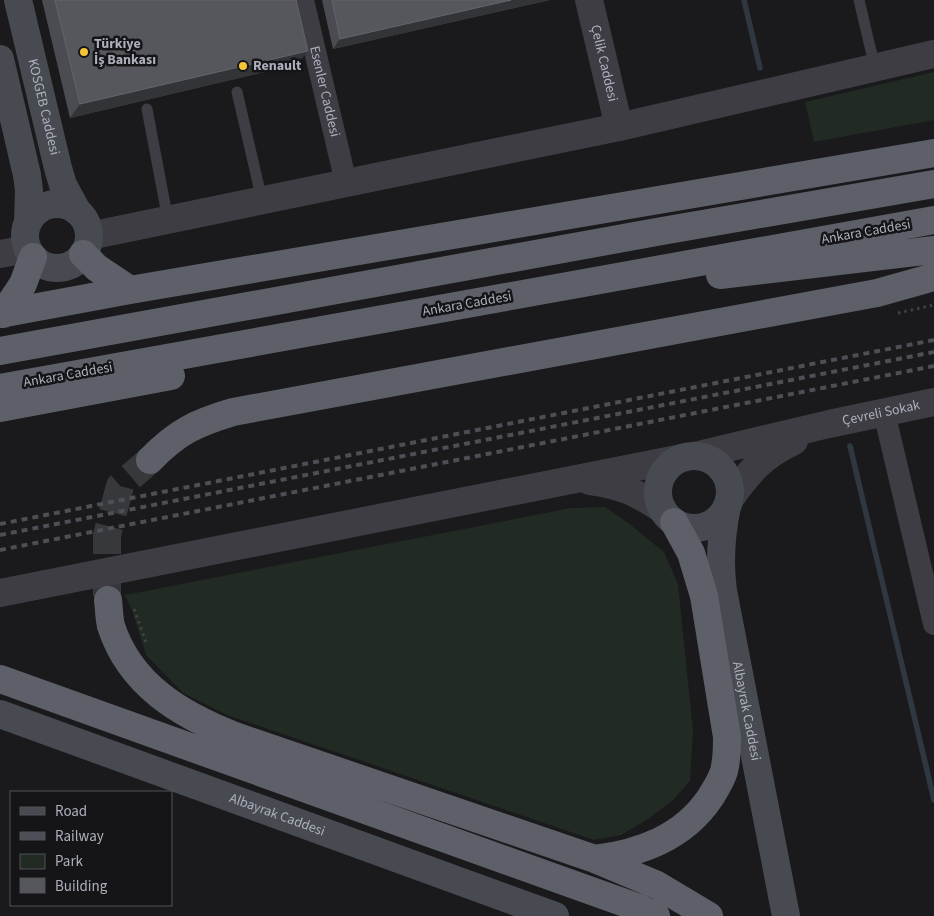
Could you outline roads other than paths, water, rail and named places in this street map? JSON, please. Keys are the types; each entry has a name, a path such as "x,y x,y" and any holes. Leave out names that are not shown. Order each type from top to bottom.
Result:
{"highway":[{"path":"662,231 931,153"},
{"path":"2,314 130,290 931,153"},
{"path":"0,351 662,231 934,184"},
{"name":"Ankara Caddesi","path":"0,388 934,220"},
{"path":"86,245 97,268 130,290"},
{"path":"0,408 671,281 934,250"},
{"path":"2,314 23,284 30,253"},
{"path":"150,460 166,443 185,430 204,421 233,412 877,293 934,277"},
{"path":"595,859 635,852 670,837 698,814 717,787 724,772 727,736 704,596 691,553 668,516"},
{"path":"120,602 111,626 122,651 133,669 149,688 186,715 235,736 595,859 657,885 709,916"},
{"path":"0,679 639,908 656,916"}],"main road":[{"name":"KOSGEB Caddesi","path":"18,0 58,168 63,185 76,211"},
{"path":"0,59 27,175 29,190 28,222 25,240 30,253 40,264 59,268 77,261 86,245 87,226 76,211 59,204 50,205 41,208 28,222"},
{"path":"688,457 711,461 724,472 730,489 728,503 721,516 707,526 690,528 668,516 658,495 660,480 668,467 688,457"},
{"name":"Albayrak Caddesi","path":"728,503 720,553 723,591 786,916"},
{"name":"Albayrak Caddesi","path":"0,714 555,916"}],"street":[{"name":"Esenler Caddesi","path":"303,0 346,183"},
{"name":"Çelik Caddesi","path":"589,0 619,127"},
{"path":"86,245 168,220 619,127 934,54"},
{"path":"0,254 30,253"},
{"name":"Çevreli Sokak","path":"829,424 934,402"},
{"path":"884,412 934,624"},
{"path":"0,593 688,457 829,424"},
{"path":"728,503 754,467 763,459 774,451 829,424"},
{"path":"574,479 617,485 641,496 668,516"}],"lane":[{"path":"859,0 875,68"},
{"path":"237,92 262,200"},
{"path":"147,109 168,220"}],"waterway":[{"path":"744,0 760,68"},
{"path":"850,446 934,800"}],"tunnel":[{"path":"107,596 107,535 120,486 150,460"}],"railway":[{"path":"0,524 934,340"},
{"path":"0,535 934,352"},
{"path":"0,550 934,366"}],"place":[{"name":"Türkiye İş Bankası","path":"84,52"},
{"name":"Renault","path":"243,66"}]}
